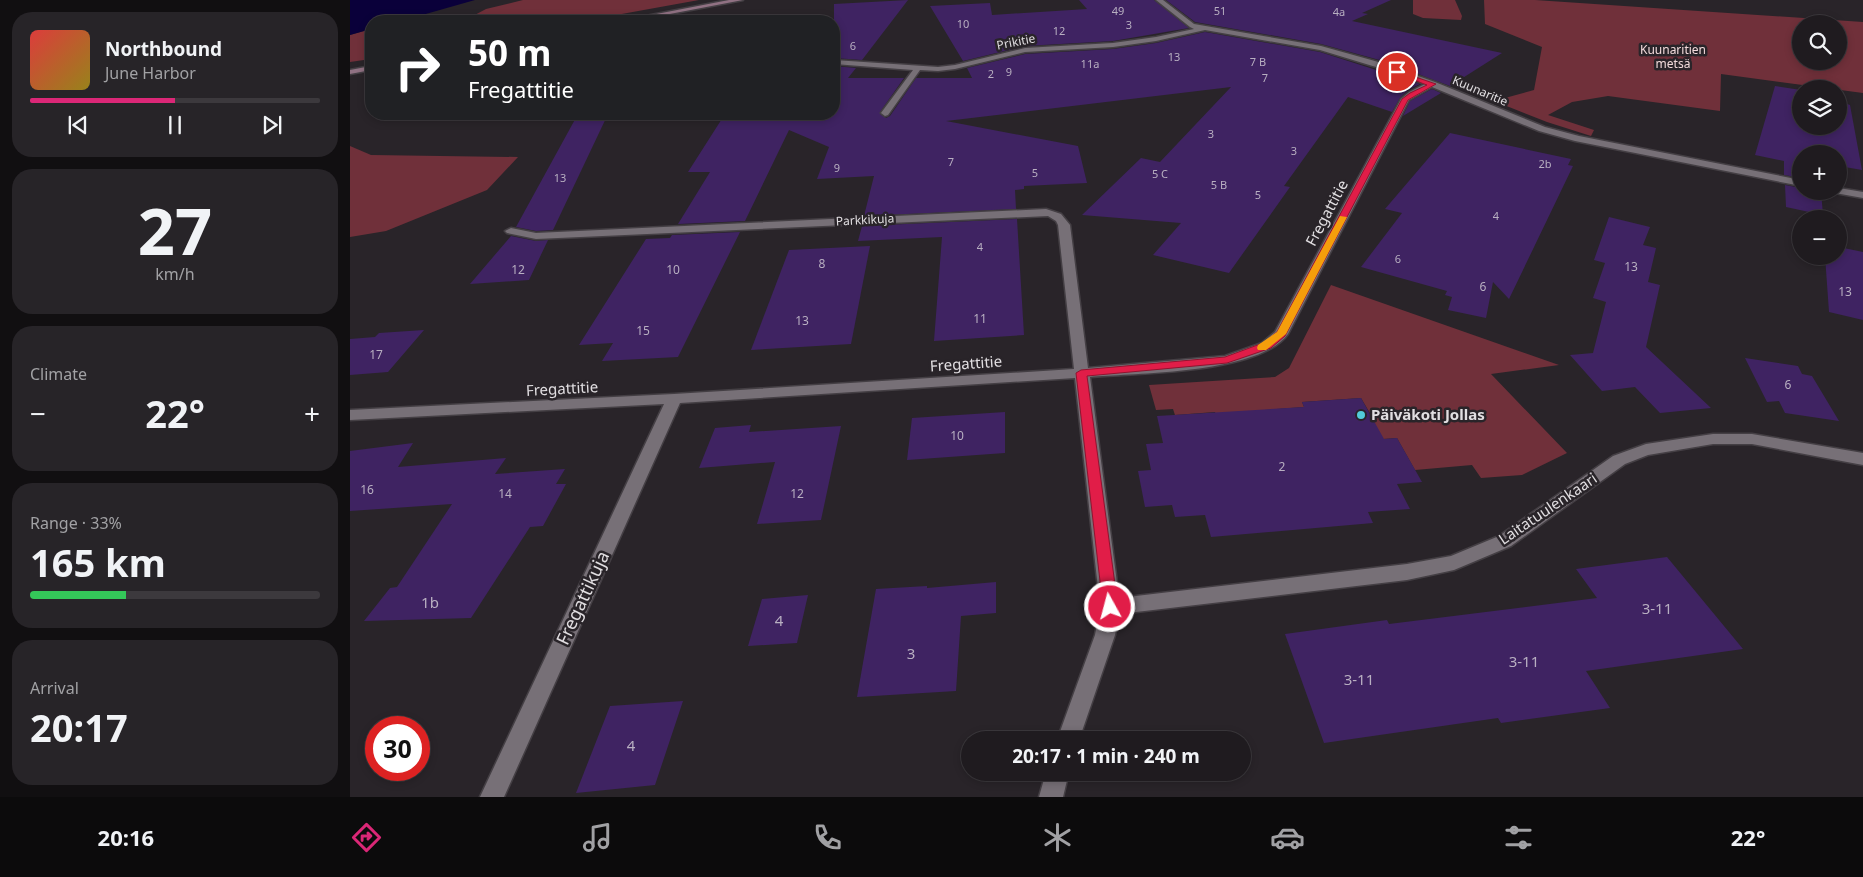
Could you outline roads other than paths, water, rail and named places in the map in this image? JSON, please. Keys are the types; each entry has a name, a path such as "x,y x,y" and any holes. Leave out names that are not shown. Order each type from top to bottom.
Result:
{"main road":[{"path":"656,15 740,0"},
{"path":"350,72 365,69"}],"street":[{"name":"Kuunaritie","path":"1160,0 1186,22 1202,29 1321,48 1379,65 1432,84 1542,130 1578,139 1792,181"},
{"name":"Prikitie","path":"840,63 917,69 955,67 1025,50 1114,45 1156,39 1202,29"},
{"path":"884,113 917,69"},
{"name":"Fregattitie","path":"350,415 674,399 1081,373 1227,360 1267,346 1281,334 1405,99 1432,84"},
{"path":"1847,193 1863,196"},
{"name":"Parkkikuja","path":"511,231 536,236 1052,212 1061,218 1064,225 1110,607 1105,635 1071,731"},
{"name":"Fregattikuja","path":"492,797 674,399"},
{"name":"Laitatuulenkaari","path":"1110,607 1407,572 1454,562 1505,541 1619,460 1646,450 1713,440 1752,439 1863,459"},
{"path":"1051,797 1055,781"}],"place":[{"name":"Päiväkoti Jollas","path":"1361,415"}],"park label":[{"name":"Kuunaritien metsä","path":"1673,57"}]}
